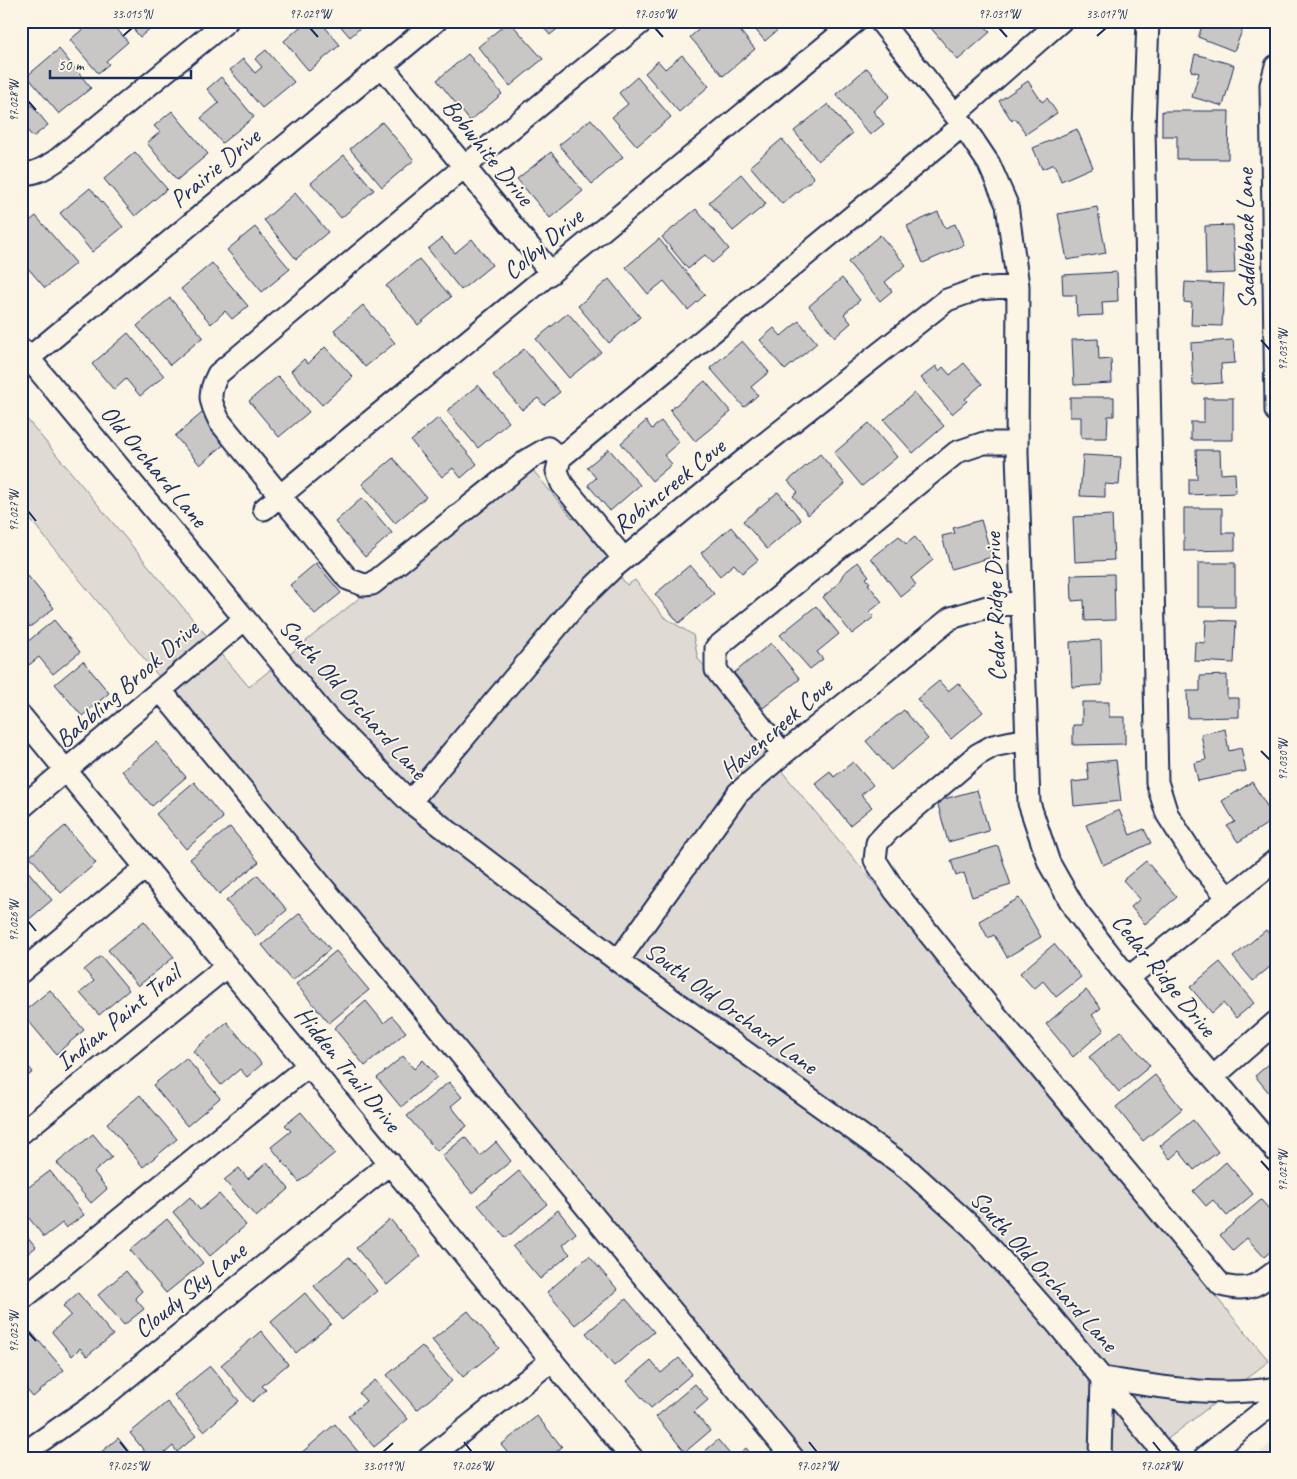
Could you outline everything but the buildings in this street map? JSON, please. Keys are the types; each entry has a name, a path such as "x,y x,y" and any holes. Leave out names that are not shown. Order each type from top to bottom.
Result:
{"street":[{"path":"21,172 25,174 43,170 57,160 227,21"},
{"name":"Prairie Drive","path":"25,353 436,21"},
{"path":"560,458 548,448 529,459 372,584 364,585 348,579 272,503 220,422 210,403 211,386 218,374 464,166 642,21"},
{"name":"Colby Drive","path":"272,503 856,21"},
{"name":"Cedar Ridge Drive","path":"880,21 959,119 989,164 1007,205 1018,286 1017,443 1026,739 1030,803 1049,863 1076,911 1128,978 1276,1151"},
{"path":"624,559 562,484 556,472 560,458 959,119 1061,21"},
{"path":"1148,21 1144,127 1156,782 1167,814 1195,858 1228,898"},
{"name":"Bobwhite Drive","path":"382,66 551,273"},
{"name":"Saddleback Lane","path":"1276,66 1271,85 1276,411"},
{"name":"Robincreek Cove","path":"410,802 579,601 624,559 742,461 947,300 978,289 1018,286"},
{"name":"Old Orchard Lane","path":"25,353 245,619"},
{"path":"784,754 716,670 716,648 957,452 984,443 1017,443"},
{"name":"Havencreek Cove","path":"618,961 738,794 784,754 951,618 987,607 1022,602"},
{"name":"Babbling Brook Drive","path":"21,808 67,772 245,619"},
{"name":"South Old Orchard Lane","path":"245,619 326,718 410,802 618,961 907,1168 973,1228 1168,1458"},
{"path":"161,692 793,1458"},
{"name":"Hidden Trail Drive","path":"21,716 632,1458"},
{"path":"1026,739 994,746 977,755 890,828 878,843 875,860 895,890 955,966 1221,1285 1237,1289 1252,1287 1276,1271"},
{"path":"1128,978 1276,860"},
{"path":"21,972 146,867"},
{"name":"Indian Paint Trail","path":"21,1133 227,966"},
{"path":"1213,1077 1276,1022"},
{"path":"21,1300 309,1065"},
{"name":"Cloudy Sky Lane","path":"21,1455 97,1402 390,1164"},
{"path":"437,1455 552,1360"},
{"path":"1100,1458 1102,1378 1196,1393 1252,1392 1276,1388"},
{"path":"1204,1458 1276,1401"}],"shaded area":[{"path":"21,412 249,687 527,463 573,519 579,514 616,558 609,563 627,585 635,580 664,617 693,635 698,659 722,685 774,753 770,757 1269,1361 1143,1458 807,1458 653,1281 21,508"},
{"path":"1276,1439 1276,1458 1254,1458"}]}
